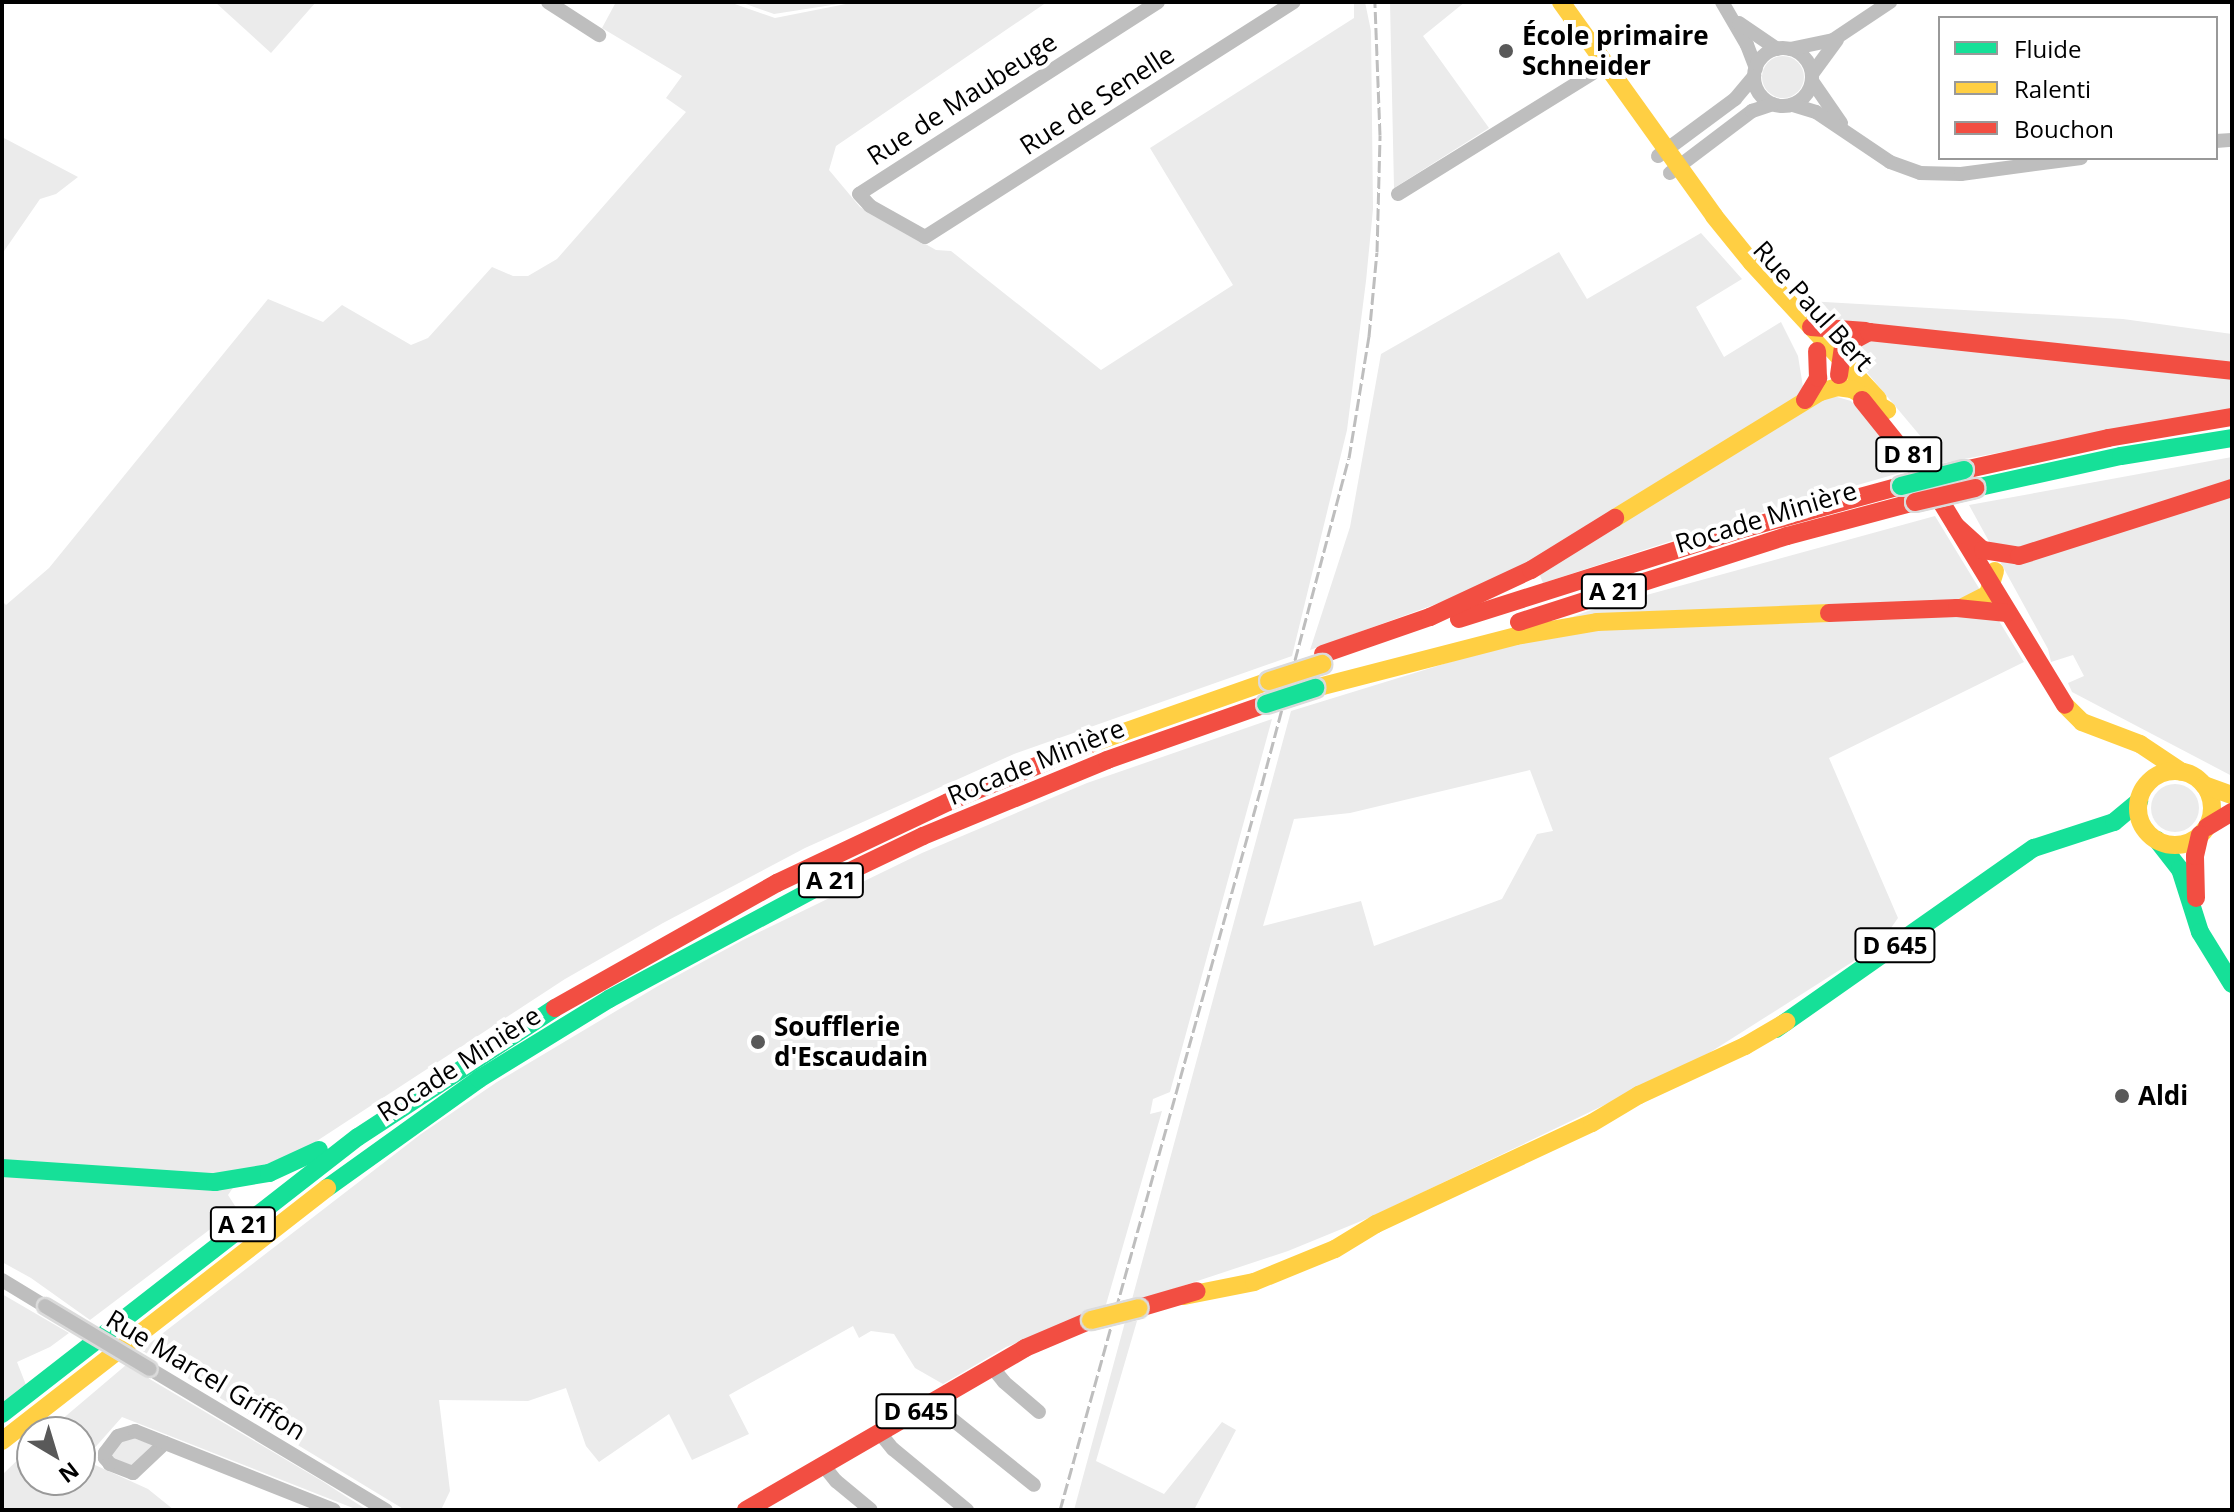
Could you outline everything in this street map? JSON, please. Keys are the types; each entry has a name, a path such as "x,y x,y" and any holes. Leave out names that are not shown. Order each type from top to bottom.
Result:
{"main road":[{"name":"Rue Paul Bert","path":"1551,2 1603,68"},
{"name":"Rue Paul Bert","path":"1561,2 1603,68 1760,289 1914,461 2000,592 2071,713 2091,727 2140,744 2182,772"},
{"name":"Rue Paul Bert","path":"1674,170 1743,252 1887,410 1933,468 1983,550 2000,592"},
{"path":"1811,327 2232,371"},
{"path":"1869,332 1848,340 1839,356 1846,382 1887,410"},
{"path":"1805,400 1818,378 1817,351"},
{"path":"1322,659 1430,617 1531,570 1805,400 1846,382"},
{"name":"Rocade Minière","path":"2,1414 263,1207 449,1075 628,964 814,864 989,785 1322,659 1746,528 1964,470 2108,438 2232,417"},
{"name":"Rocade Minière","path":"2,1441 307,1200 408,1127 516,1055 675,961 804,893 982,810 1125,753 1266,704 1764,543 1975,488 2121,456 2232,438"},
{"path":"1956,526 1983,550 2003,556 2031,554 2232,488"},
{"path":"1315,688 1516,636 1597,622 1957,608 2000,592 2014,571 2031,554"},
{"path":"1957,608 2000,592"},
{"path":"2125,740 2143,764 2140,822 2182,873 2197,925 2232,984"},
{"path":"2141,795 2158,775 2182,772 2204,785 2232,795"},
{"path":"2197,925 2195,856 2212,807 2204,785"},
{"name":"D 645","path":"746,1510 770,1504 823,1465 1037,1342 1091,1320 1184,1296 1277,1264 1376,1224 1592,1123 1786,1022 2047,841 2114,822 2141,795"},
{"path":"2154,838 2178,845 2232,812"},
{"name":"D 645","path":"2004,869 2096,837 2132,832 2154,838"},
{"path":"2,1168 181,1182 248,1178 304,1159 417,1087 449,1075"},
{"path":"49,1416 137,1334"}],"street":[{"path":"548,2 599,35"},
{"name":"Rue de Maubeuge","path":"925,237 874,209 859,194 1158,2"},
{"name":"Rue de Senelle","path":"925,237 1294,2"},
{"path":"1662,153 1735,99 1764,55 1819,44 1843,34 1890,2"},
{"path":"1726,8 1758,38 1804,56 1812,78 1849,132"},
{"path":"1726,8 1755,72 1760,95 1773,104"},
{"path":"1793,105 1806,96 1824,55 1843,34"},
{"path":"1398,194 1603,68"},
{"path":"1674,170 1752,111 1773,104 1811,110 1849,132 1890,162 1930,174 1971,173 2066,160"},
{"name":"Rue Marcel Griffon","path":"2,1280 385,1510"},
{"path":"992,1367 1004,1382 1039,1412"},
{"path":"936,1400 948,1416 1034,1485"},
{"path":"879,1432 893,1449 967,1510"},
{"path":"165,1443 334,1510"},
{"path":"823,1465 836,1481 871,1510"}],"shaded area":[{"path":"215,2 316,2 271,53"},
{"path":"616,2 729,2 775,18 856,2 1047,2 836,146 829,170 860,207 936,250 951,251 1101,370 1233,285 1150,148 1354,18 1354,2 1365,2 1371,31 1373,209 1366,281 1347,430 1292,656 1014,754 805,848 663,923 565,979 303,1150 243,1173 228,1195 237,1209 90,1320 31,1278 2,1262 2,601 6,605 49,568 268,299 323,322 342,305 411,345 428,338 492,267 513,276 528,276 557,259 686,112 666,98 682,76 602,28"},
{"path":"740,2 851,2 774,14"},
{"path":"1390,2 1465,2 1423,36 1489,128 1394,188"},
{"path":"1783,56 1798,62 1804,77 1798,92 1783,98 1768,92 1762,77 1768,62"},
{"path":"2,137 78,177 56,194 40,199 2,254"},
{"path":"1701,233 1742,279 1696,307 1724,357 1781,322 1798,356 1803,387 1851,401 1910,470 1732,521 1543,583 1534,561 1469,592 1310,650 1350,527 1381,354 1559,252 1587,299"},
{"path":"1807,301 2123,319 2232,334 2232,409 1943,463"},
{"path":"2232,457 2232,776 2072,692 2068,683 2084,676 2073,655 2051,662 2048,649 1969,505"},
{"path":"1935,516 2024,662 1829,758 1898,918 1879,945 1709,1053 1371,1217 1288,1251 1131,1303 1291,711 1460,659 1588,611","holes":["1530,770 1553,831 1537,834 1502,899 1374,946 1361,901 1263,926 1294,819 1350,813"]},
{"path":"1272,719 1170,1092 1153,1099 1150,1114 1162,1111 1105,1308 1006,1347 943,1384 915,1368 894,1334 871,1331 859,1338 853,1326 729,1395 749,1434 692,1460 669,1414 599,1462 586,1446 566,1388 528,1401 439,1400 450,1491 441,1510 405,1510 141,1350 421,1134 497,1082 658,986 743,940 922,853 1087,783"},
{"path":"2175,784 2192,791 2199,808 2192,825 2175,832 2158,825 2151,808 2158,791"},
{"path":"2,1294 69,1333 50,1347 17,1362 26,1385 2,1404"},
{"path":"1137,1321 1096,1461 1164,1494 1222,1422 1236,1430 1194,1510 1074,1510 1125,1322"},
{"path":"126,1365 367,1510 358,1510 122,1417 96,1446 96,1416 66,1416"},
{"path":"125,1435 156,1446 133,1468 111,1461 110,1450"},
{"path":"16,1461 16,1496 96,1496 96,1465 148,1489 174,1510 2,1510 2,1475"}],"railway":[{"path":"1060,1510 1262,784 1349,458 1369,336 1377,252 1380,135 1375,2"}],"traffic: fast":[{"path":"1975,488 2121,456 2232,438"},
{"path":"1901,486 1964,470"},
{"path":"1266,704 1315,688"},
{"path":"1776,1029 2034,848 2114,822 2139,801"},
{"path":"2157,840 2180,869 2200,932 2232,984"},
{"path":"327,1188 479,1079 609,999 829,881"},
{"path":"2,1414 358,1137 555,1008"},
{"path":"2,1168 215,1182 269,1173 319,1150"}],"traffic: slow":[{"path":"1561,2 1714,216 1752,263 1878,399"},
{"path":"1615,518 1820,392 1837,387 1852,389 1887,410"},
{"path":"1963,607 1988,594 1995,571"},
{"path":"1315,688 1516,636 1597,622 1829,613"},
{"path":"1269,681 1322,664"},
{"path":"1090,744 1269,681"},
{"path":"2065,705 2082,722 2140,744 2182,772"},
{"path":"2175,771 2189,774 2201,782 2209,794 2212,808 2209,822 2201,834 2189,842 2175,845 2161,842 2149,834 2141,822 2138,808 2141,794 2149,782 2161,774 2175,771"},
{"path":"2204,785 2232,795"},
{"path":"1184,1296 1254,1282 1335,1249 1376,1224 1592,1123 1639,1095 1745,1046 1786,1022"},
{"path":"2,1441 327,1188"},
{"path":"1091,1320 1139,1308"}],"traffic: jam":[{"path":"1811,327 1866,331"},
{"path":"1839,375 1843,346 1869,332 2232,371"},
{"path":"1805,400 1818,378 1817,351"},
{"path":"1862,400 1932,487 2065,705"},
{"path":"1964,470 2108,438 2232,417"},
{"path":"1459,619 1746,528 1901,486"},
{"path":"1915,502 1975,488"},
{"path":"1956,526 1983,550 2019,556 2232,488"},
{"path":"1519,622 1787,536 1915,502"},
{"path":"1323,654 1430,617 1531,570 1615,518"},
{"path":"1829,613 1957,608 2007,613"},
{"path":"829,881 923,836 1107,760 1266,704"},
{"path":"555,1008 777,883 948,802 1090,744"},
{"path":"2207,827 2232,812"},
{"path":"2196,898 2195,856 2200,835"},
{"path":"1139,1308 1197,1291"},
{"path":"746,1510 1025,1348 1091,1320"}],"place":[{"name":"École primaire Schneider","path":"1506,51"},
{"name":"Soufflerie d'Escaudain","path":"758,1042"},
{"name":"Aldi","path":"2122,1096"}]}
